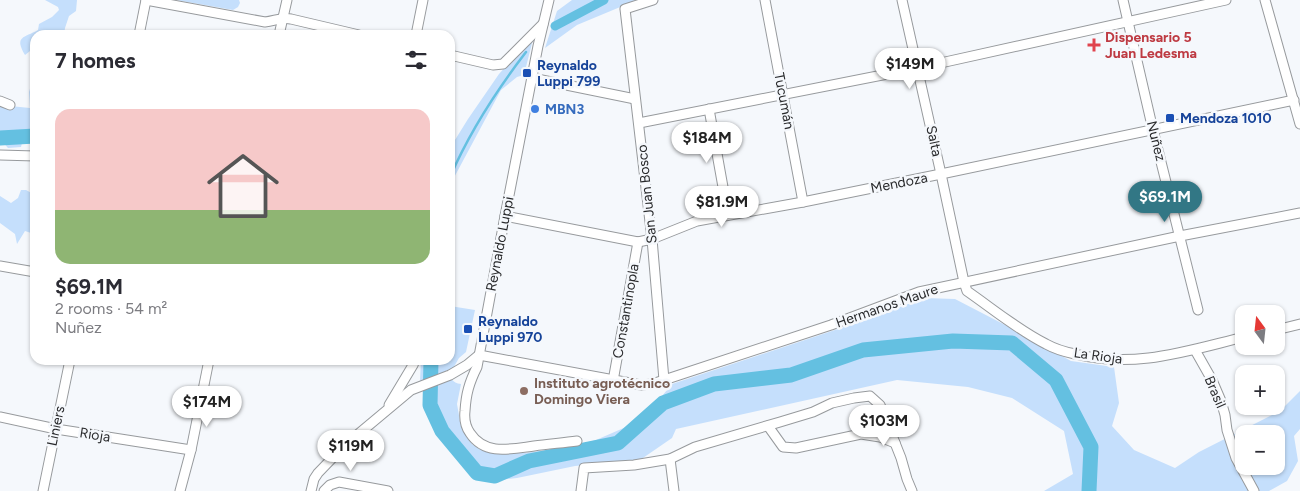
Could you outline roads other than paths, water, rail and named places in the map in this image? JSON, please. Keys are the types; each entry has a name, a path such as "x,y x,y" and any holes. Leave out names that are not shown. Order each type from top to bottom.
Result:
{"street":[{"path":"139,30 146,0 265,22 283,18 337,30"},
{"path":"280,30 287,0"},
{"path":"417,30 423,0"},
{"name":"Reynaldo Luppi","path":"549,0 532,78 477,367 466,394 464,419 474,439 482,446 502,450 577,441"},
{"name":"San Juan Bosco","path":"652,0 625,9 652,239 664,380"},
{"name":"Tucumán","path":"765,0 803,202"},
{"name":"Salta","path":"902,0 964,282"},
{"name":"Nuñez","path":"1122,0 1198,310"},
{"path":"639,123 918,68 1226,0"},
{"path":"1265,0 1300,124"},
{"path":"455,56 493,64 503,64 543,23"},
{"path":"532,78 636,99"},
{"name":"Mendoza","path":"505,216 638,242 652,239 697,221 803,202 1294,100"},
{"path":"0,101 10,105"},
{"path":"709,109 728,215"},
{"path":"0,155 30,156"},
{"name":"Hermanos Maure","path":"478,356 641,385 652,384 831,325 919,292 1300,212"},
{"name":"Constantinopla","path":"613,380 638,242"},
{"path":"0,266 30,271"},
{"path":"964,282 967,291"},
{"name":"La Rioja","path":"946,286 967,291 1047,345 1089,358 1128,360 1156,358 1235,340"},
{"path":"1285,328 1300,324"},
{"name":"Brasil","path":"1195,350 1218,394 1223,406 1227,430 1236,458 1254,491"},
{"path":"311,491 318,472 344,446 385,411 411,390 450,375 478,356"},
{"name":"Liniers","path":"42,491 69,365"},
{"path":"180,491 191,450 207,365"},
{"path":"385,411 413,365"},
{"path":"581,491 584,468 634,465 670,459 695,447 813,412 832,404 870,396 880,405 912,491"},
{"name":"Rioja","path":"0,418 56,429 191,450"},
{"path":"768,426 783,447 796,448 861,434 895,442"},
{"path":"670,459 674,491"},
{"path":"324,491 330,485 339,482 388,491"}],"waterway":[{"path":"555,26 604,0"},
{"path":"455,167 484,112 526,52"},
{"path":"0,138 30,136"},
{"path":"431,365 430,405 442,431 477,473 495,476 529,461 618,443 663,403 714,384 791,375 863,350 953,341 1012,343 1056,380 1091,447 1089,491"}],"place":[{"name":"Dispensario 5 Juan Ledesma","path":"1094,45"},
{"name":"Reynaldo Luppi 799","path":"527,73"},
{"name":"MBN3","path":"535,109"},
{"name":"Mendoza 1010","path":"1170,118"},
{"name":"Reynaldo Luppi 970","path":"468,329"},
{"name":"Instituto agrotécnico Domingo Viera","path":"524,391"}]}
